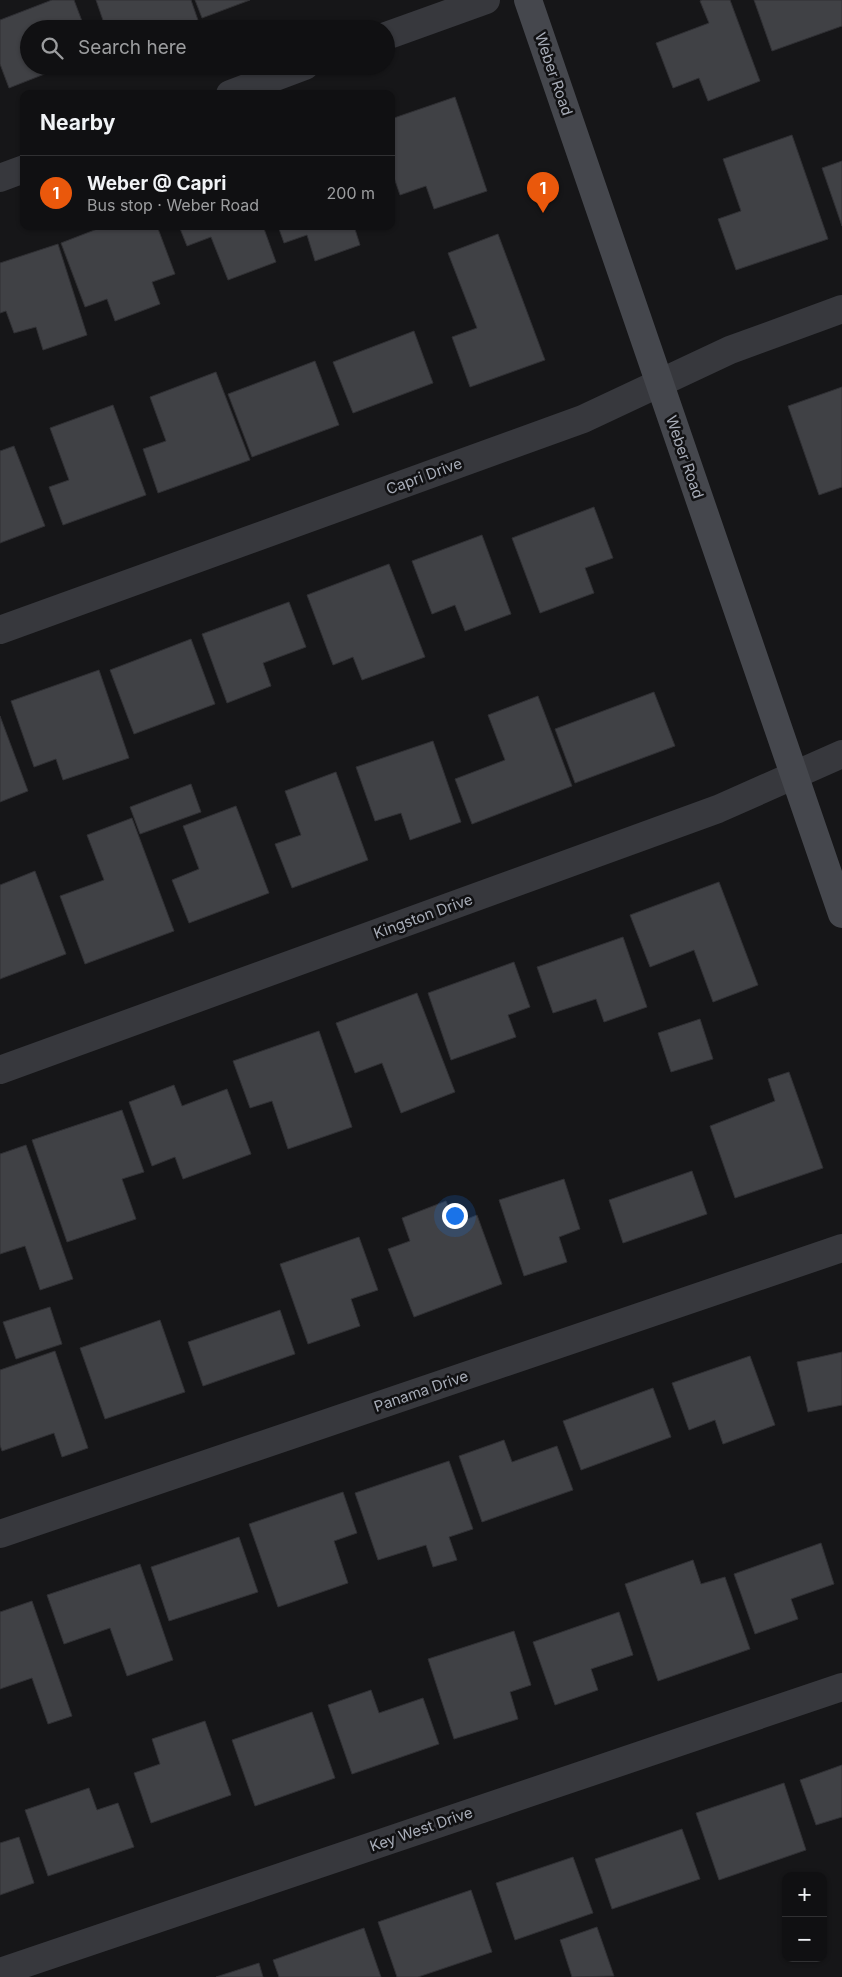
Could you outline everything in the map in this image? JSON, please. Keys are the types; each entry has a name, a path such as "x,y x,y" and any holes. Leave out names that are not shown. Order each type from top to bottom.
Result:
{"main road":[{"name":"Weber Road","path":"528,0 842,914"}],"street":[{"path":"395,33 486,0"},
{"path":"241,90 281,75"},
{"path":"0,178 20,170"},
{"name":"Capri Drive","path":"0,630 583,419 730,350 842,309"},
{"name":"Kingston Drive","path":"0,1070 718,809 842,754"},
{"name":"Panama Drive","path":"0,1534 842,1248"},
{"name":"Key West Drive","path":"0,1972 842,1687"}],"building":[{"path":"52,0 74,0 82,20 20,20 20,75 42,75 9,88 0,64 0,20"},
{"path":"96,0 191,0 198,20 103,20"},
{"path":"195,0 250,0 202,18"},
{"path":"730,0 760,81 708,101 699,78 673,88 656,43 709,23 700,1"},
{"path":"754,0 842,0 842,26 772,51"},
{"path":"455,97 487,191 434,209 426,186 400,195 395,181 395,118"},
{"path":"792,135 828,239 736,270 718,219 741,211 723,159"},
{"path":"842,161 842,226 822,168"},
{"path":"95,230 158,230 175,274 152,282 160,304 115,321 107,299 85,307 61,243"},
{"path":"181,230 264,230 276,262 228,280 211,237 187,246"},
{"path":"279,230 355,230 360,245 315,261 307,235 284,243"},
{"path":"498,234 545,360 470,387 452,337 477,328 448,253"},
{"path":"58,244 87,335 43,350 36,327 14,333 6,311 0,313 0,263"},
{"path":"414,331 433,383 353,413 333,362"},
{"path":"315,361 339,425 252,457 228,394"},
{"path":"216,372 250,460 158,493 143,449 166,441 150,397"},
{"path":"842,387 842,487 819,495 788,406"},
{"path":"113,405 146,495 63,525 49,487 69,480 50,428"},
{"path":"14,446 45,526 0,543 0,451"},
{"path":"594,507 613,558 585,568 594,593 540,613 512,538"},
{"path":"482,535 511,614 465,631 455,605 432,614 412,561"},
{"path":"389,564 425,657 362,680 353,657 333,665 307,595"},
{"path":"289,602 306,647 263,663 271,686 227,703 202,634"},
{"path":"191,639 215,704 134,734 110,670"},
{"path":"99,670 129,758 63,780 56,759 34,767 11,701"},
{"path":"654,692 675,746 575,783 555,729"},
{"path":"538,696 572,786 472,824 455,779 505,760 488,715"},
{"path":"0,716 28,791 0,802"},
{"path":"433,741 461,822 410,840 401,813 375,821 356,767"},
{"path":"336,772 368,860 292,888 275,844 301,835 285,791"},
{"path":"191,784 201,812 140,834 130,807"},
{"path":"236,806 269,893 189,923 172,880 199,869 183,826"},
{"path":"132,818 174,931 85,964 60,896 104,880 87,835"},
{"path":"35,871 66,954 0,979 0,885"},
{"path":"719,882 758,985 713,1002 694,950 650,967 630,915"},
{"path":"623,937 647,1007 604,1022 596,999 553,1013 537,967"},
{"path":"514,962 530,1007 508,1015 516,1037 451,1060 428,993"},
{"path":"417,993 455,1092 401,1113 382,1063 355,1073 336,1023"},
{"path":"700,1019 713,1059 671,1072 658,1033"},
{"path":"319,1031 352,1127 288,1149 272,1101 250,1108 233,1061"},
{"path":"789,1072 823,1168 735,1198 710,1126 775,1101 768,1079"},
{"path":"174,1085 182,1106 227,1089 251,1154 183,1179 175,1157 152,1166 129,1102"},
{"path":"122,1110 144,1172 122,1179 136,1219 67,1242 32,1140"},
{"path":"26,1145 73,1279 40,1290 25,1246 0,1254 0,1154"},
{"path":"692,1171 707,1214 623,1243 609,1200"},
{"path":"564,1179 580,1229 559,1237 567,1262 524,1276 499,1200"},
{"path":"446,1201 455,1224 477,1215 502,1284 414,1317 388,1249 410,1241 402,1218"},
{"path":"359,1237 378,1290 351,1299 360,1326 308,1344 280,1264"},
{"path":"50,1307 62,1344 16,1359 3,1322"},
{"path":"280,1310 295,1354 203,1386 188,1342"},
{"path":"160,1320 185,1392 105,1419 80,1348"},
{"path":"55,1351 88,1448 62,1457 54,1433 2,1451 0,1445 0,1370"},
{"path":"842,1352 842,1405 808,1412 797,1362"},
{"path":"750,1356 775,1425 723,1444 715,1420 689,1430 672,1383"},
{"path":"653,1388 671,1437 581,1470 563,1421"},
{"path":"504,1440 512,1462 557,1446 573,1490 482,1522 459,1456"},
{"path":"449,1461 473,1529 449,1537 457,1560 433,1567 426,1545 378,1560 355,1493"},
{"path":"343,1492 357,1533 334,1541 348,1583 278,1607 249,1524"},
{"path":"239,1537 258,1592 169,1621 151,1567"},
{"path":"821,1543 834,1584 791,1599 798,1619 755,1634 734,1574"},
{"path":"693,1560 701,1584 725,1577 750,1649 658,1681 625,1584"},
{"path":"140,1564 173,1660 127,1676 110,1628 64,1644 47,1595"},
{"path":"32,1601 72,1716 48,1724 32,1678 0,1689 0,1612"},
{"path":"619,1612 633,1655 591,1669 598,1690 555,1705 533,1642"},
{"path":"514,1631 531,1685 510,1692 518,1719 454,1739 428,1659"},
{"path":"371,1690 379,1713 423,1698 439,1744 352,1774 328,1705"},
{"path":"312,1712 335,1778 255,1806 232,1740"},
{"path":"205,1721 231,1795 151,1823 134,1773 160,1764 152,1739"},
{"path":"842,1765 842,1817 816,1825 800,1780"},
{"path":"784,1783 806,1850 719,1880 696,1813"},
{"path":"89,1788 97,1810 118,1803 134,1847 48,1876 25,1810"},
{"path":"682,1829 700,1879 612,1909 595,1859"},
{"path":"19,1837 34,1883 0,1895 0,1843"},
{"path":"573,1857 593,1913 515,1940 496,1883"},
{"path":"471,1890 492,1952 418,1977 397,1977 378,1922"},
{"path":"597,1927 614,1976 572,1977 560,1940"},
{"path":"364,1928 381,1977 279,1977 273,1960"},
{"path":"259,1963 263,1977 216,1977"}],"place":[{"name":"Weber @ Capri","path":"543,213"}]}
